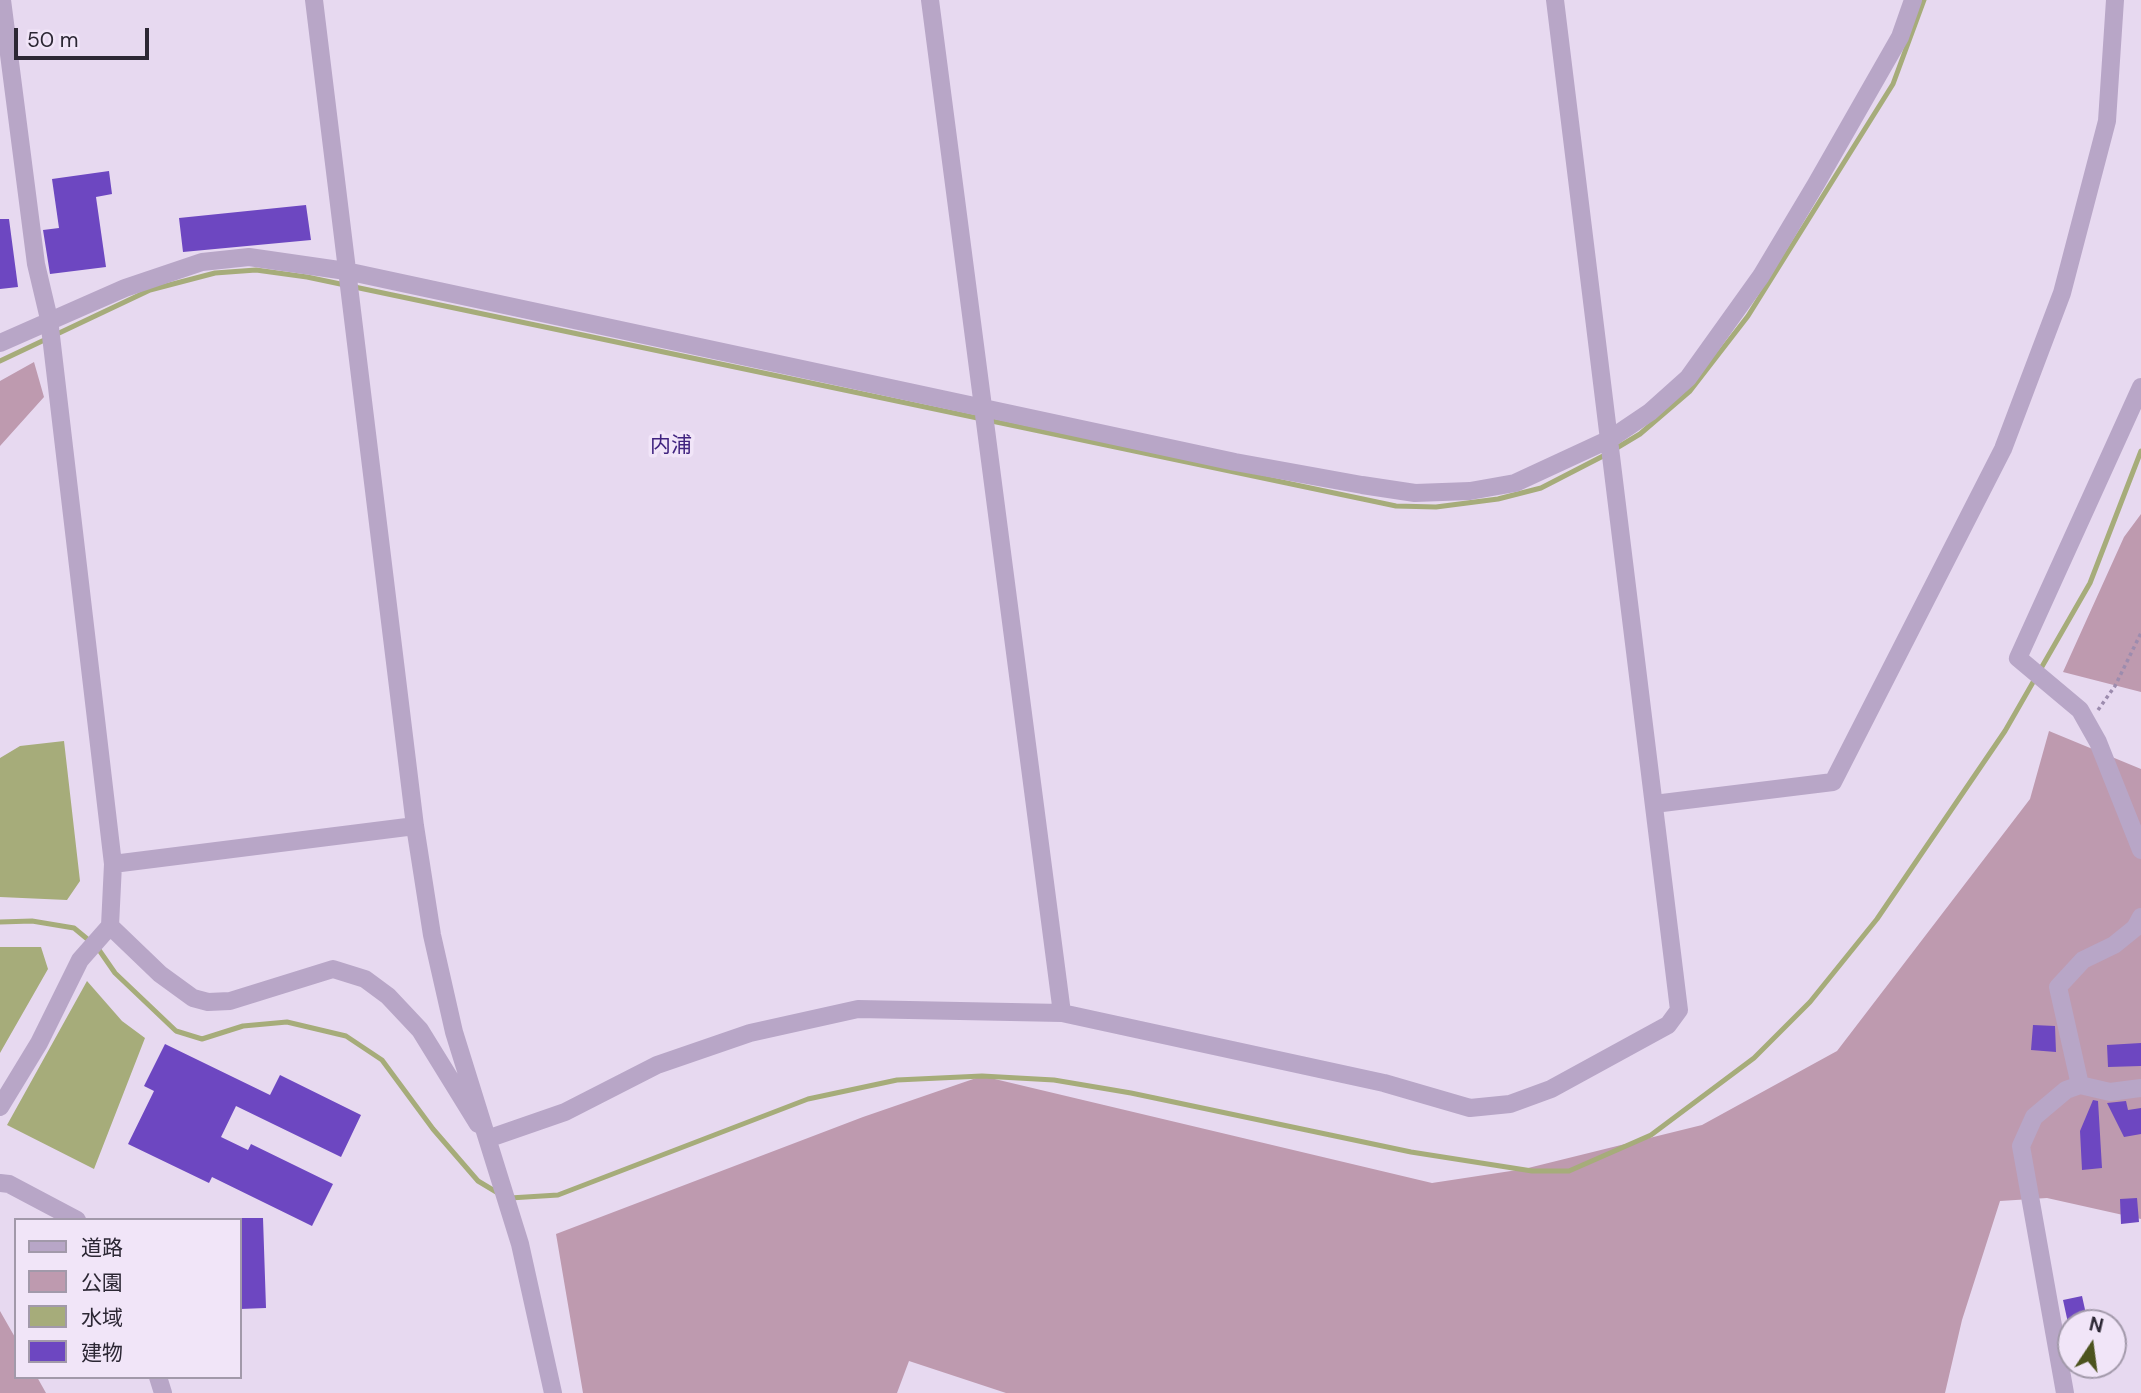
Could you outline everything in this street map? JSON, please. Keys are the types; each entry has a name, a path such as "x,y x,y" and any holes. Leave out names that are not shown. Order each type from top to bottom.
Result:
{"street":[{"path":"0,1107 38,1043 80,960 110,926 113,864 49,319 36,264 2,0"},
{"path":"314,0 415,826 432,935 454,1032 490,1139 520,1244 553,1393"},
{"path":"930,0 989,431 1062,1013"},
{"path":"490,1139 565,1112 657,1065 797,1021 858,1009 1062,1013 1371,1079 1470,1108 1510,1104 1551,1089 1668,1025 1679,1010 1555,0"},
{"path":"0,343 49,319 125,288 202,261 249,257 346,271 1235,462 1415,493 1470,491 1514,483 1610,440 1650,412 1688,378 1761,276 1899,37 1913,0"},
{"path":"1654,804 1833,782 2003,449 2062,293 2107,121 2115,0"},
{"path":"2141,387 2018,658 2080,710 2086,726 2098,742 2141,850"},
{"path":"113,864 415,826"},
{"path":"2080,1085 2058,986 2083,960 2114,945 2135,928 2141,917"},
{"path":"110,926 160,974 193,998 208,1002 241,998 333,969 365,979 388,996 420,1030 472,1116 490,1139"},
{"path":"2065,1393 2021,1146 2034,1117 2066,1090 2080,1085 2110,1092 2141,1088"},
{"path":"0,1183 9,1184 72,1218"}],"path":[{"path":"2086,726 2115,686 2141,633"}],"green space":[{"path":"34,362 44,397 0,446 0,381"},
{"path":"2141,514 2141,692 2063,672 2124,537"},
{"path":"2049,731 2141,769 2141,1219 2047,1198 2000,1201 1962,1320 1945,1393 1006,1393 909,1361 897,1393 583,1393 556,1234 863,1117 982,1076 1432,1183 1524,1169 1702,1125 1837,1051 2030,799"},
{"path":"0,1311 14,1336 14,1379 38,1379 46,1393 0,1393"}],"water":[{"path":"64,741 80,881 67,900 0,897 0,758 20,746"},
{"path":"0,947 41,947 48,969 0,1053"},
{"path":"87,981 122,1021 145,1038 94,1169 7,1125"}],"building":[{"path":"109,171 112,194 96,197 106,267 50,274 43,230 59,228 52,179"},
{"path":"306,205 311,240 183,252 179,218"},
{"path":"0,219 9,219 18,287 0,289"},
{"path":"2033,1025 2055,1026 2056,1052 2031,1050"},
{"path":"2141,1043 2141,1066 2108,1067 2107,1045"},
{"path":"165,1044 270,1095 280,1075 361,1115 341,1157 236,1106 221,1137 248,1150 251,1144 333,1184 312,1226 212,1177 209,1183 128,1144 154,1091 144,1086"},
{"path":"2093,1100 2098,1101 2102,1168 2082,1170 2080,1131"},
{"path":"2126,1101 2128,1110 2141,1108 2141,1134 2124,1137 2107,1103"},
{"path":"2137,1198 2139,1222 2121,1224 2120,1199"},
{"path":"242,1218 263,1218 266,1308 242,1309"},
{"path":"2082,1296 2085,1309 2065,1309 2063,1300"}],"waterway":[{"path":"1615,449 1640,434 1690,391 1748,316 1893,84 1924,0"},
{"path":"0,361 150,290 215,273 256,270 307,277 1396,506 1436,507 1498,499 1541,488 1607,454"},
{"path":"510,1198 558,1195 808,1099 897,1080 982,1076 1054,1080 1131,1093 1411,1152 1532,1171 1569,1171 1651,1135 1754,1058 1810,1002 1877,919 2005,731 2090,583 2141,451"},
{"path":"0,922 32,921 74,928 97,947 115,973 176,1031 202,1039 243,1026 287,1022 346,1036 382,1060 433,1129 478,1181 498,1193"}],"district":[{"name":"内浦","path":"671,446"}]}
